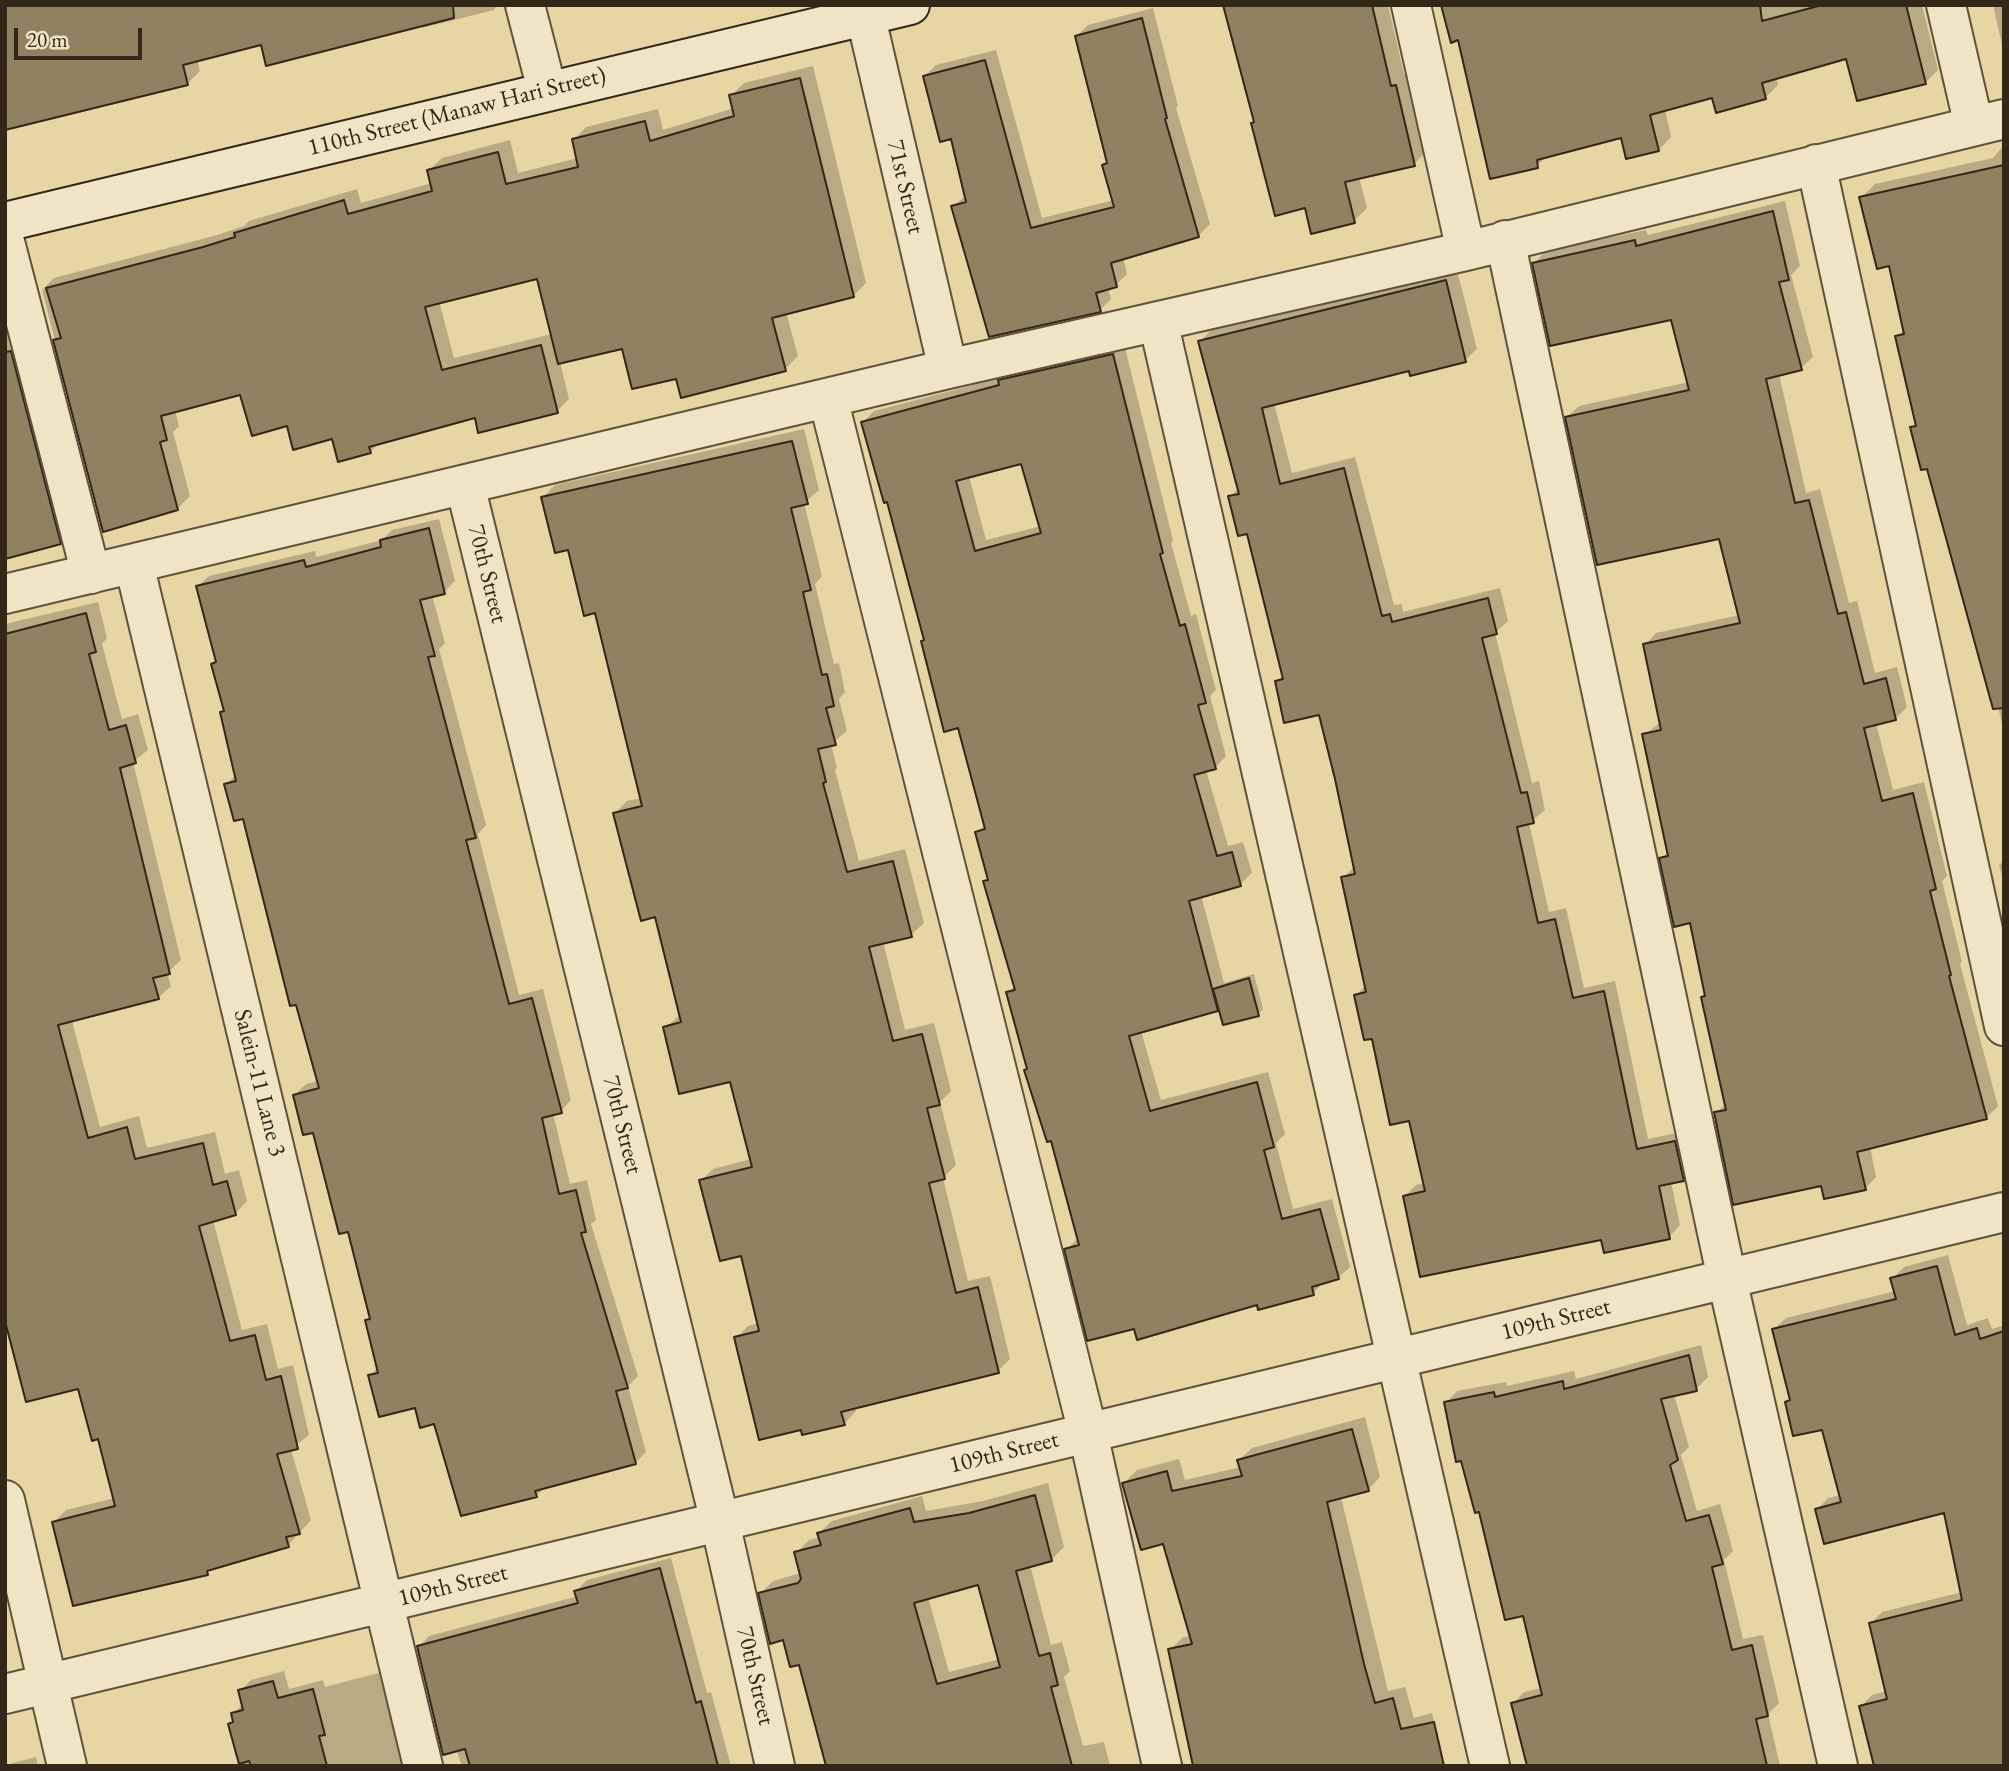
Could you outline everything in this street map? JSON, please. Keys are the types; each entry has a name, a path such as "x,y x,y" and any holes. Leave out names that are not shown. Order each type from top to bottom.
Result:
{"street":[{"path":"525,5 547,90"},
{"name":"110th Street (Manaw Hari Street)","path":"5,222 864,10 910,5"},
{"path":"1411,5 1466,251"},
{"path":"5,594 948,369 1466,251 1989,123 1946,5"},
{"name":"71st Street","path":"864,10 948,369"},
{"path":"1816,164 2004,1026"},
{"path":"1505,240 1727,1279 1838,1766"},
{"path":"5,242 91,574"},
{"path":"1157,321 1490,1766"},
{"path":"828,398 1088,1433 1162,1766"},
{"name":"70th Street","path":"465,485 720,1522 775,1766"},
{"name":"Salein-11 Lane 3","path":"134,564 423,1766"},
{"name":"109th Street","path":"5,1694 2004,1212"},
{"path":"5,1500 67,1766"}],"building":[{"path":"5,5 453,5 454,18 266,66 261,45 183,65 188,85 5,130"},
{"path":"1223,5 1372,5 1391,86 1396,85 1415,166 1345,182 1355,223 1311,234 1305,208 1275,216 1251,123 1254,122"},
{"path":"1441,5 1760,5 1762,21 1822,5 1906,5 1926,84 1857,101 1846,59 1762,83 1766,99 1716,113 1712,98 1650,115 1659,151 1626,159 1621,138 1537,160 1538,168 1490,179 1458,40 1451,43"},
{"path":"1142,18 1167,118 1165,119 1199,237 1111,263 1117,287 1096,293 1101,312 989,337 951,206 966,202 951,139 940,142 923,76 985,60 1031,228 1114,207 1102,165 1107,163 1075,36"},
{"path":"800,78 854,297 772,318 786,371 681,398 676,379 632,389 622,349 558,364 537,279 425,307 442,370 541,345 558,413 478,433 475,418 369,447 371,453 338,462 332,439 293,450 287,426 252,436 240,395 161,416 167,440 160,442 178,510 103,532 53,340 61,338 46,288 203,247 235,237 234,233 344,200 348,214 432,191 427,170 498,152 506,184 578,167 572,139 645,121 650,141 734,116 729,95"},
{"path":"2004,165 2004,708 1993,709 1927,469 1921,470 1910,427 1916,426 1895,336 1904,334 1889,266 1877,269 1859,197"},
{"path":"1773,211 1789,280 1779,282 1802,370 1766,379 1795,503 1809,500 1838,614 1846,612 1864,684 1886,678 1896,720 1864,728 1882,801 1913,793 1936,889 1930,891 1951,975 1949,976 1987,1119 1857,1152 1866,1190 1824,1199 1821,1186 1733,1205 1714,1112 1726,1110 1701,997 1705,996 1690,923 1674,927 1659,858 1668,856 1642,734 1661,730 1643,644 1740,623 1719,539 1597,565 1565,417 1689,390 1671,320 1550,346 1532,263 1635,240 1636,246"},
{"path":"1446,280 1466,362 1410,376 1409,371 1262,408 1280,484 1344,468 1382,616 1390,614 1392,622 1488,598 1497,634 1482,638 1521,793 1527,792 1534,823 1517,827 1538,923 1555,919 1573,998 1604,991 1637,1149 1675,1141 1684,1181 1659,1186 1670,1239 1604,1253 1601,1240 1420,1277 1403,1196 1425,1191 1409,1121 1390,1125 1372,1039 1364,1040 1354,995 1366,992 1341,877 1355,874 1335,779 1319,715 1284,723 1275,681 1283,679 1247,534 1238,536 1228,496 1239,494 1198,341"},
{"path":"11,351 61,544 5,559 5,352"},
{"path":"1113,354 1163,553 1160,554 1180,626 1185,624 1206,703 1198,705 1216,769 1194,775 1217,856 1232,852 1241,886 1189,901 1218,1011 1129,1036 1150,1111 1257,1082 1274,1147 1264,1150 1282,1219 1320,1209 1339,1279 1312,1287 1314,1295 1258,1310 1257,1305 1137,1340 1134,1329 1087,1341 1064,1249 1079,1245 1051,1141 1047,1142 1024,1070 1027,1069 1006,992 1015,990 983,881 988,880 975,832 985,829 958,728 944,732 921,641 924,640 887,502 884,503 861,422 999,385 998,380","holes":["1021,464 1041,533 975,551 956,481"]},
{"path":"792,441 808,504 791,508 811,590 803,592 822,675 827,674 834,706 826,708 836,745 818,749 826,782 823,783 847,872 893,861 912,937 869,947 893,1041 922,1034 940,1105 927,1108 945,1179 929,1183 956,1293 978,1287 999,1373 841,1412 845,1425 802,1435 801,1430 759,1440 734,1337 759,1331 741,1256 720,1261 699,1180 752,1167 730,1082 679,1094 663,1027 681,1022 655,917 641,921 613,813 642,806 595,613 584,616 568,550 555,553 541,497"},
{"path":"429,528 445,594 420,600 435,656 428,657 476,838 466,840 509,1004 532,998 562,1113 542,1118 559,1194 576,1190 586,1232 581,1233 628,1388 616,1391 636,1464 535,1491 537,1497 461,1516 434,1424 420,1428 415,1408 379,1417 368,1375 378,1373 365,1320 370,1319 348,1232 339,1234 313,1133 303,1135 293,1095 319,1088 296,1005 290,1006 243,819 234,821 224,784 236,781 220,712 224,711 211,664 216,662 196,586 304,560 306,567 381,547 380,540"},
{"path":"86,613 96,652 89,654 109,730 126,725 136,763 120,768 170,974 153,978 159,999 58,1025 88,1138 127,1127 135,1159 203,1143 213,1185 227,1181 236,1215 199,1226 230,1341 255,1335 266,1380 281,1376 298,1449 277,1454 300,1534 286,1537 289,1547 207,1571 208,1575 73,1606 52,1522 115,1506 98,1439 92,1441 78,1389 26,1402 5,1321 5,634"},
{"path":"1249,978 1259,1016 1223,1025 1213,989"},
{"path":"1937,1266 1955,1335 1977,1328 1980,1339 2004,1331 2004,1766 1874,1766 1859,1706 1887,1699 1869,1623 1962,1600 1944,1513 1824,1544 1815,1509 1841,1502 1822,1430 1793,1436 1785,1402 1790,1400 1772,1329 1896,1299 1890,1278"},
{"path":"1689,1355 1697,1391 1661,1399 1678,1460 1670,1465 1686,1521 1709,1515 1723,1564 1712,1567 1732,1650 1752,1645 1768,1716 1756,1719 1767,1766 1527,1766 1511,1703 1542,1695 1523,1616 1505,1620 1479,1512 1475,1513 1461,1461 1456,1462 1444,1402 1494,1392 1495,1397 1563,1381 1564,1389"},
{"path":"1352,1429 1369,1491 1327,1502 1364,1664 1375,1703 1393,1698 1401,1729 1434,1722 1444,1766 1193,1766 1168,1649 1192,1644 1163,1544 1141,1550 1122,1483 1167,1471 1172,1491 1242,1476 1237,1460"},
{"path":"1035,1495 1052,1561 1016,1571 1039,1656 1050,1653 1058,1685 1051,1687 1072,1766 826,1766 799,1665 790,1667 783,1640 770,1644 758,1593 798,1583 801,1579 794,1552 821,1545 817,1533 910,1508 914,1522 969,1513","holes":["978,1585 1000,1667 937,1684 914,1603"]},
{"path":"660,1568 696,1703 701,1701 718,1766 470,1766 465,1749 443,1755 417,1646 578,1603 574,1591"},
{"path":"273,1681 278,1698 313,1689 325,1735 319,1736 327,1766 251,1766 249,1761 239,1764 228,1724 233,1722 231,1713 243,1710 238,1690"}]}
